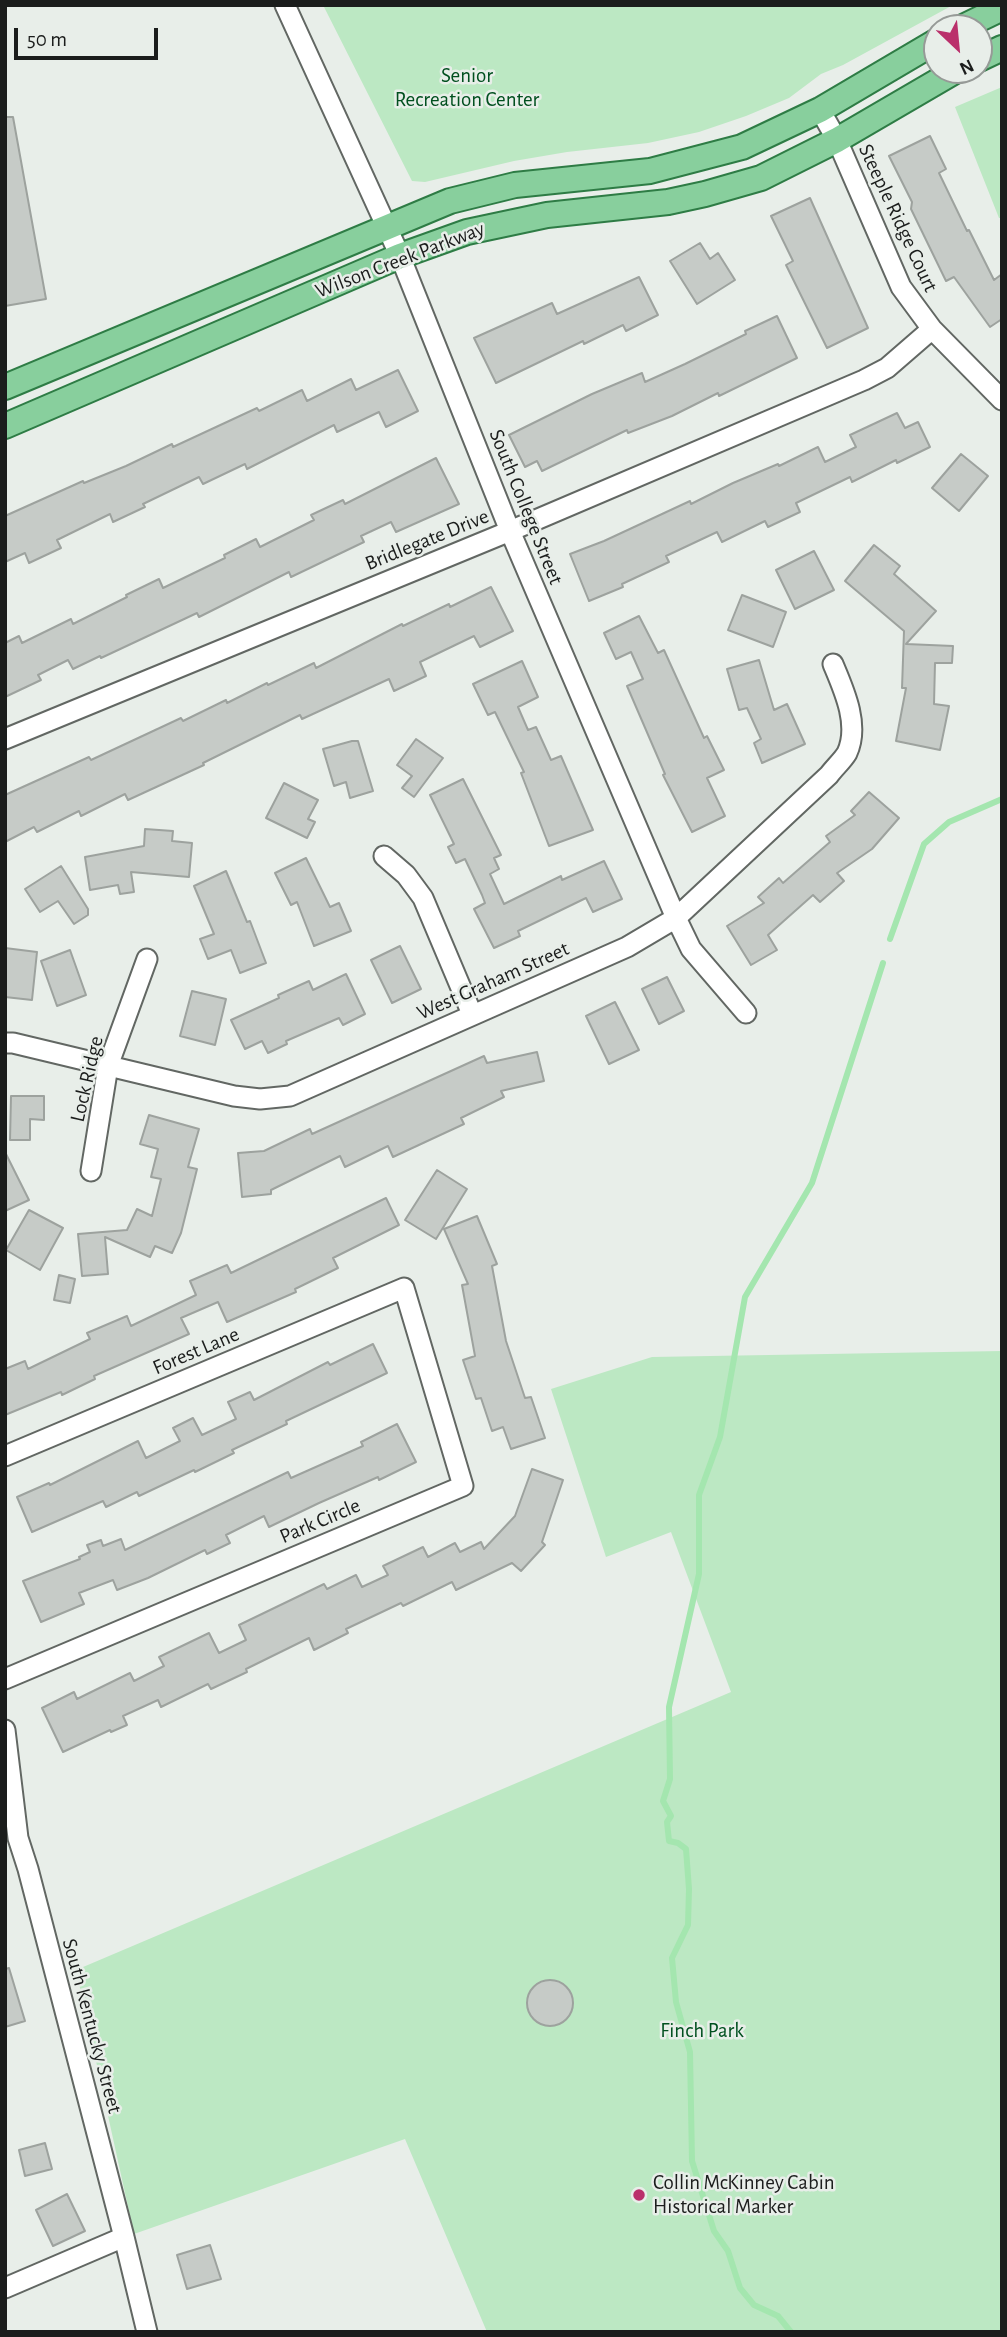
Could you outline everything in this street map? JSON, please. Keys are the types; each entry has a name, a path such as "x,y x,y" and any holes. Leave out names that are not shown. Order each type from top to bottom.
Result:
{"main road":[{"name":"Wilson Creek Parkway","path":"5,387 450,201 495,189 548,181 624,175 714,156 768,136 820,110 923,49"},
{"name":"Wilson Creek Parkway","path":"5,426 400,256 467,232 547,215 668,202 761,178 837,141 933,84"}],"street":[{"name":"South College Street","path":"285,5 400,256 510,531 676,918 691,948 746,1013"},
{"name":"Steeple Ridge Court","path":"820,110 837,141 901,287 932,329 1002,400"},
{"name":"Bridlegate Drive","path":"5,739 510,531 864,380 887,368 932,329"},
{"name":"West Graham Street","path":"5,1043 234,1096 260,1099 289,1096 627,947 676,918 829,775 847,753 851,729 848,700 833,664"},
{"path":"384,856 406,875 423,898 472,1014"},
{"name":"Lock Ridge","path":"91,1171 108,1066 147,958"},
{"name":"Forest Lane","path":"5,1456 404,1288"},
{"name":"Park Circle","path":"5,1679 463,1486 404,1288"},
{"name":"South Kentucky Street","path":"5,1730 18,1838 147,2332"},
{"path":"5,2288 124,2237"}],"green space":[{"name":"Senior Recreation Center","path":"323,5 953,5 936,14 923,14 923,21 821,74 789,98 699,132 648,143 514,161 425,182 412,181"},
{"path":"1002,87 1002,218 999,218 955,107"},
{"name":"Finch Park","path":"1002,1351 1002,2332 487,2332 405,2139 134,2234 76,1970 731,1692 671,1532 606,1557 551,1389 652,1357"}],"building":[{"path":"5,117 13,117 46,299 5,306"},
{"path":"930,136 946,169 939,173 967,231 969,230 994,280 1002,274 1002,319 990,327 954,277 946,281 889,156"},
{"path":"810,198 868,328 827,348 786,265 793,261 771,216"},
{"path":"700,243 710,259 718,253 735,280 697,304 670,261"},
{"path":"639,277 658,315 626,331 623,325 584,344 583,341 496,383 474,338 552,303 557,314"},
{"path":"777,316 797,358 719,396 718,393 672,416 628,433 627,430 542,471 537,461 525,467 509,435 642,373 645,382 746,334 745,331"},
{"path":"398,370 418,411 386,427 379,412 337,432 334,425 247,469 245,464 203,484 199,477 113,522 110,514 57,540 61,548 29,563 25,553 5,562 5,516 172,444 173,447 257,408 259,411 302,390 307,401 351,379 356,390"},
{"path":"897,413 905,428 918,422 930,447 852,482 850,477 796,503 800,512 768,527 765,521 722,542 717,532 666,556 669,562 622,584 623,587 589,601 570,554 818,447 825,462 856,447 850,435"},
{"path":"961,454 988,476 959,511 932,488"},
{"path":"436,458 459,504 396,532 391,522 361,536 364,542 291,577 289,572 199,617 197,613 73,669 68,660 38,675 41,680 5,697 5,643 19,636 22,643 71,619 73,624 159,579 163,588 225,558 224,555 256,539 260,547 314,520 311,515 343,500 345,504"},
{"path":"874,545 900,566 894,574 936,611 906,644 953,646 952,663 935,663 934,704 949,706 940,750 896,741 906,688 902,688 904,631 845,581"},
{"path":"814,551 834,590 795,609 776,570"},
{"path":"491,587 513,631 480,647 474,636 420,662 426,676 394,691 389,679 302,719 300,715 203,763 204,765 128,800 125,794 81,816 79,811 37,832 34,827 5,842 5,795 89,757 91,760 181,718 183,721 226,700 227,703 314,663 316,668 402,624 403,626 449,604 450,607"},
{"path":"742,595 786,612 773,647 728,630"},
{"path":"639,616 658,653 664,650 704,738 707,736 724,770 707,778 725,816 692,832 663,775 665,774 627,686 643,679 631,652 616,659 604,633"},
{"path":"759,660 774,710 787,704 805,744 762,763 754,743 761,739 747,708 739,710 727,669"},
{"path":"522,661 538,697 518,707 528,730 536,727 551,760 561,756 593,830 549,846 521,773 524,772 495,712 488,715 473,684"},
{"path":"416,739 443,758 414,797 402,788 412,776 397,765"},
{"path":"358,741 373,791 350,798 346,782 334,786 323,749"},
{"path":"463,779 501,855 494,858 499,869 490,874 504,904 561,876 562,880 604,861 622,899 593,912 586,898 518,931 520,936 494,948 474,909 485,903 482,895 465,859 456,863 448,847 454,844 430,795"},
{"path":"284,783 318,800 308,819 315,822 307,838 266,818"},
{"path":"869,792 899,818 872,849 837,873 844,881 820,902 813,895 768,935 777,950 751,965 727,926 764,903 758,897 779,878 783,883 830,842 826,836 855,815 851,811"},
{"path":"145,829 173,831 172,841 192,843 189,877 131,872 134,892 120,894 118,885 90,890 85,857 144,846"},
{"path":"306,858 330,907 339,903 351,931 314,946 297,902 291,905 275,873"},
{"path":"61,866 88,909 88,915 74,924 58,901 40,912 25,889"},
{"path":"226,871 266,963 240,973 231,950 208,959 200,939 214,934 194,886"},
{"path":"400,946 421,989 392,1003 371,960"},
{"path":"5,948 37,952 32,1000 5,997"},
{"path":"70,950 86,995 57,1006 41,961"},
{"path":"346,974 365,1014 343,1025 339,1018 286,1041 287,1044 268,1053 262,1041 245,1049 231,1020 309,981 313,990"},
{"path":"667,977 684,1011 659,1024 642,989"},
{"path":"192,991 226,999 215,1045 180,1036"},
{"path":"615,1002 639,1050 609,1064 586,1016"},
{"path":"537,1052 544,1081 501,1091 504,1097 461,1118 464,1124 393,1157 388,1146 345,1167 340,1156 271,1190 271,1194 242,1197 238,1153 264,1151 310,1129 312,1134 484,1056 487,1063"},
{"path":"11,1096 44,1096 44,1120 30,1119 30,1140 10,1140"},
{"path":"149,1115 199,1129 188,1167 197,1169 181,1233 172,1253 155,1246 150,1257 105,1237 108,1274 82,1276 78,1234 127,1230 137,1209 152,1216 161,1179 151,1177 158,1149 140,1144"},
{"path":"5,1152 29,1200 5,1211"},
{"path":"437,1170 467,1189 436,1239 405,1220"},
{"path":"386,1198 399,1225 333,1258 338,1268 295,1289 296,1292 227,1322 218,1302 181,1318 189,1334 94,1376 95,1379 62,1395 61,1392 5,1415 5,1369 25,1361 28,1369 90,1339 87,1333 127,1316 131,1326 196,1295 190,1281 227,1265 231,1273"},
{"path":"29,1210 63,1228 40,1270 6,1250"},
{"path":"477,1216 497,1264 492,1266 506,1341 525,1398 531,1397 545,1438 511,1449 503,1427 492,1431 481,1398 476,1399 463,1360 475,1356 462,1285 468,1284 444,1229"},
{"path":"59,1275 75,1279 70,1303 54,1300"},
{"path":"373,1344 387,1373 286,1421 287,1424 232,1450 234,1453 195,1472 194,1470 139,1496 137,1492 106,1507 103,1501 32,1532 17,1497 49,1483 50,1485 138,1441 146,1458 180,1441 173,1428 193,1418 202,1435 236,1419 228,1402 250,1392 254,1400 328,1362 330,1365"},
{"path":"397,1424 416,1462 269,1527 264,1516 226,1535 230,1543 207,1554 205,1550 148,1578 117,1590 113,1580 79,1593 84,1604 41,1622 23,1581 80,1559 79,1557 90,1552 87,1545 101,1540 103,1546 121,1539 125,1550 288,1472 291,1478 363,1446 361,1442"},
{"path":"532,1469 563,1480 542,1542 545,1545 521,1571 512,1563 456,1590 452,1582 346,1629 348,1633 314,1650 309,1638 211,1689 208,1684 161,1707 158,1700 123,1716 127,1725 63,1752 42,1708 74,1692 77,1699 130,1673 134,1681 164,1666 159,1657 209,1633 219,1653 246,1640 239,1625 324,1584 327,1589 356,1575 362,1587 388,1575 383,1566 423,1547 428,1557 455,1543 460,1552 481,1542 484,1549 515,1516"},
{"path":"9,1968 25,2021 5,2027 5,1969"},
{"path":"550,1980 566,1987 573,2003 566,2019 550,2026 534,2019 527,2003 534,1987"},
{"path":"45,2143 52,2169 25,2176 19,2150"},
{"path":"67,2194 85,2231 53,2246 36,2210"},
{"path":"210,2245 221,2279 187,2289 177,2255"}],"waterway":[{"path":"890,939 924,844 949,822 1002,799"},
{"path":"791,2332 778,2316 754,2305 740,2288 728,2251 714,2231 692,2161 690,2052 676,2002 672,1958 688,1925 689,1889 686,1849 669,1841 667,1822 671,1816 663,1801 670,1779 669,1707 699,1574 699,1495 720,1437 745,1297 812,1183 883,963"}],"place":[{"name":"Collin McKinney Cabin Historical Marker","path":"639,2195"}]}
